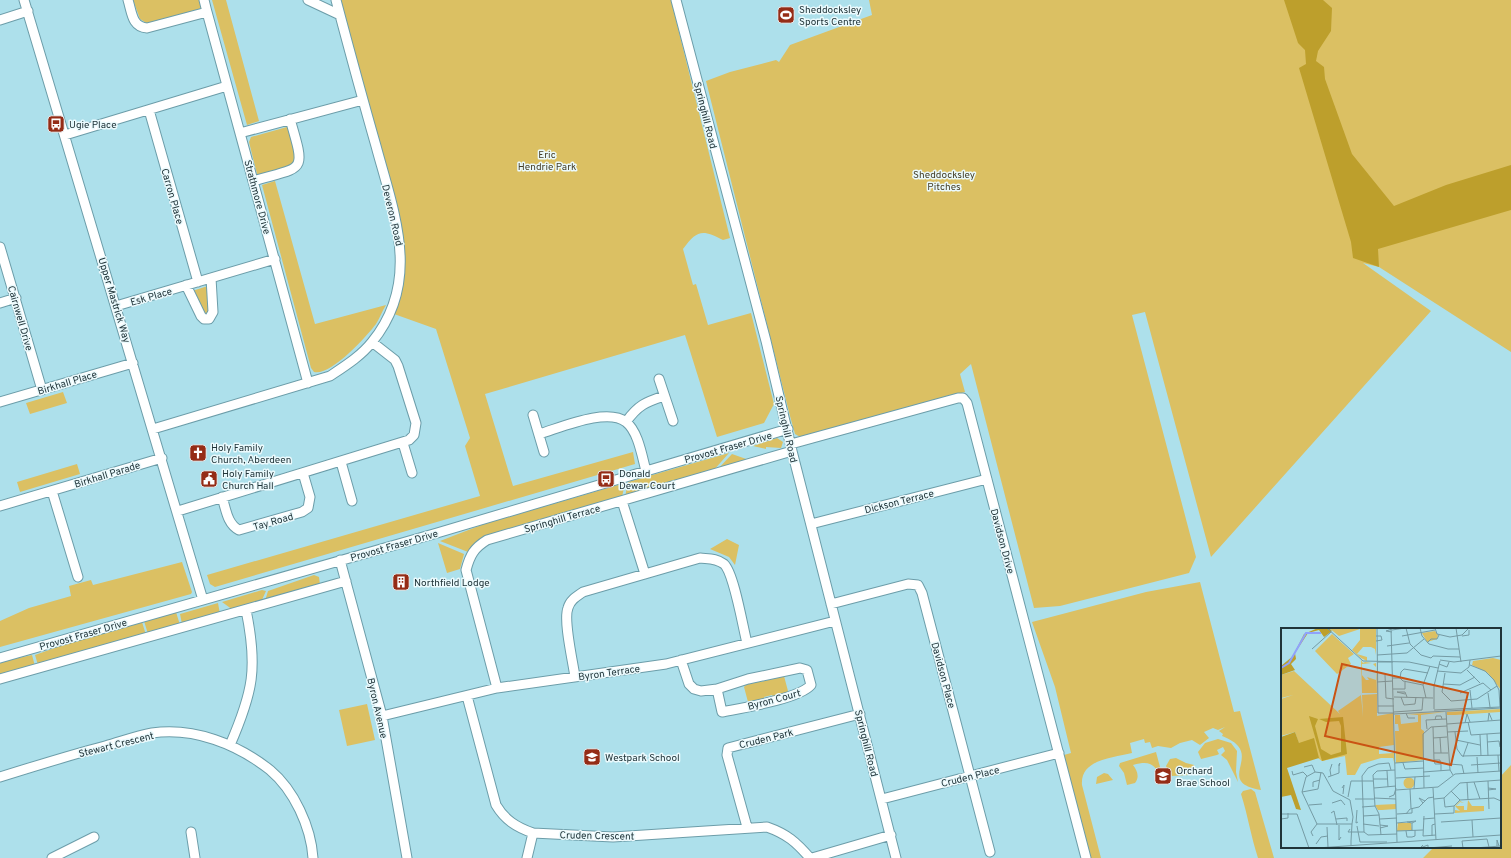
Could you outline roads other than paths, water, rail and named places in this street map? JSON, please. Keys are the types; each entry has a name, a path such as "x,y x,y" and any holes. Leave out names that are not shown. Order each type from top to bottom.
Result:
{"street":[{"name":"Upper Mastrick Way","path":"24,0 178,511 203,600"},
{"path":"128,0 135,22 140,27 147,28 207,12"},
{"name":"Strathmore Drive","path":"204,0 308,383"},
{"path":"308,0 340,15"},
{"name":"Deveron Road","path":"153,429 330,376 353,360 372,342 385,323 395,300 401,269 397,222 336,0"},
{"name":"Springhill Road","path":"676,0 788,429 791,448 896,858"},
{"path":"0,20 28,12"},
{"path":"65,135 227,86"},
{"path":"240,133 363,100"},
{"name":"Carron Place","path":"149,110 198,282"},
{"path":"253,181 290,170 296,167 300,161 300,154 290,119"},
{"name":"Cairnwell Drive","path":"0,247 42,390"},
{"name":"Esk Place","path":"116,306 275,259"},
{"path":"186,285 201,316 204,319 209,319 213,312 211,278"},
{"path":"0,303 16,298"},
{"path":"178,511 410,440 414,434 416,423 398,366 395,360 372,342"},
{"name":"Birkhall Place","path":"0,402 133,362"},
{"path":"659,379 673,421"},
{"path":"626,422 634,411 644,402 664,396"},
{"name":"Davidson Drive","path":"791,448 958,398 964,398 967,403 1086,858"},
{"path":"533,415 544,452"},
{"path":"539,434 602,416 615,417 626,422 634,434 646,470"},
{"name":"Provost Fraser Drive","path":"0,658 788,429"},
{"path":"403,443 412,473"},
{"name":"Springhill Terrace","path":"497,688 466,570 470,555 477,546 487,540 622,501 791,448"},
{"name":"Birkhall Parade","path":"0,506 162,458"},
{"path":"341,462 352,501"},
{"name":"Tay Road","path":"222,497 230,522 239,530 288,517 302,512 308,508 310,503 310,497 303,473"},
{"name":"Dickson Terrace","path":"811,524 987,479"},
{"path":"52,491 78,577"},
{"path":"622,501 645,574"},
{"path":"575,677 566,618 568,608 574,599 583,592 700,558 715,559 725,565 731,577 747,643"},
{"name":"Byron Avenue","path":"340,560 382,716 407,858"},
{"name":"Provost Fraser Drive","path":"0,679 346,581"},
{"name":"Davidson Place","path":"831,604 908,584 918,585 922,593 990,852"},
{"path":"230,745 245,710 252,678 253,647 246,610"},
{"name":"Byron Terrace","path":"382,716 497,688 681,660 835,621"},
{"name":"Byron Court","path":"681,660 686,678 694,689 702,691 716,689 800,668 807,670 811,685 806,690 785,698 722,712 716,689"},
{"name":"Cruden Crescent","path":"467,696 496,805 503,816 512,824 533,833 613,837 747,827 767,827 785,834 800,846 811,858 890,835"},
{"name":"Cruden Park","path":"747,827 727,755 728,748 860,714"},
{"name":"Stewart Crescent","path":"0,777 151,733 186,733 209,737 230,745 256,759 275,775 289,791 308,829 313,858"},
{"name":"Cruden Place","path":"882,799 1059,753"},
{"path":"191,832 195,858"},
{"path":"527,858 533,833"},
{"path":"52,858 94,837"}],"place":[{"name":"Sheddocksley Sports Centre","path":"786,15"},
{"name":"Ugie Place","path":"56,124"},
{"name":"Holy Family Church, Aberdeen","path":"198,453"},
{"name":"Holy Family Church Hall","path":"209,479"},
{"name":"Donald Dewar Court","path":"606,479"},
{"name":"Northfield Lodge","path":"401,582"},
{"name":"Westpark School","path":"592,757"},
{"name":"Orchard Brae School","path":"1163,776"}],"park label":[{"name":"Eric Hendrie Park","path":"547,160"},
{"name":"Sheddocksley Pitches","path":"944,180"}]}
